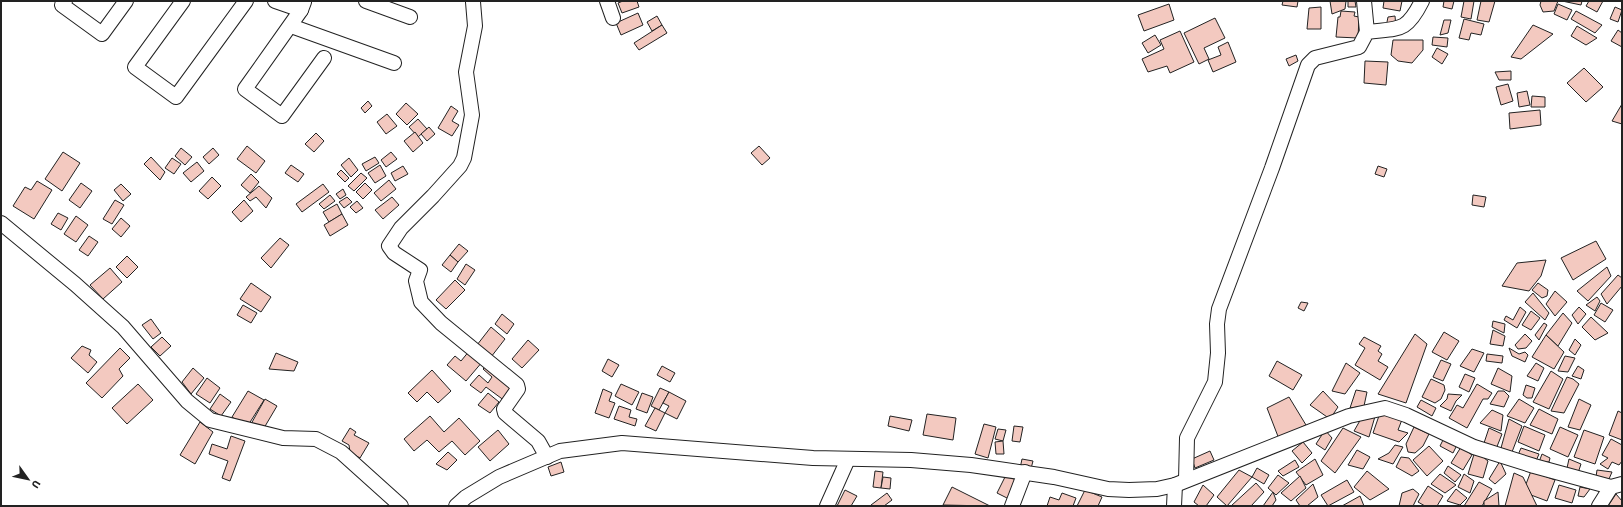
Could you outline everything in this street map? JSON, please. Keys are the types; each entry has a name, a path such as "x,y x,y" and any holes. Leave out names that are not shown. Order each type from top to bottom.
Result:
{"street":[{"path":"65,1 62,5 102,34 126,1"},
{"path":"183,1 135,67 176,97 246,1"},
{"path":"276,1 302,5 291,26 245,89 282,116 324,58"},
{"path":"366,1 410,17"},
{"path":"607,1 613,18"},
{"path":"1174,506 1180,482 1187,438 1215,382 1218,353 1217,324 1219,309 1272,168 1300,83 1308,65 1315,58 1359,47 1367,32 1364,1"},
{"path":"1367,32 1401,28 1414,18 1422,1"},
{"path":"473,2 475,26 466,72 472,114 464,158 460,166 401,228 389,246 394,253 420,270 416,281 421,302 441,323 517,385 518,389 504,409 505,413 538,441 546,457"},
{"path":"291,26 394,63"},
{"path":"1,223 124,327 187,401 210,420 284,438 316,439 341,452 400,506"},
{"path":"456,506 466,497 499,477 560,451 622,443 812,458 971,465 1025,472 1108,489 1157,489 1180,482 1349,416 1385,408 1406,415 1474,447 1534,466 1616,486 1599,506"},
{"path":"827,506 848,459"},
{"path":"1012,506 1025,472"}],"building":[{"path":"623,1 637,1 639,7 622,13 618,3"},
{"path":"1283,1 1298,1 1297,7 1282,5"},
{"path":"1330,1 1346,1 1345,9 1332,14"},
{"path":"1348,1 1355,1 1356,7 1348,7"},
{"path":"1384,1 1402,1 1400,11 1383,8"},
{"path":"1444,1 1454,1 1452,9 1443,7"},
{"path":"1464,1 1474,1 1471,19 1461,17"},
{"path":"1481,1 1495,1 1489,22 1477,20"},
{"path":"1541,1 1558,1 1554,11 1543,12 1540,5"},
{"path":"1562,1 1582,1 1581,5"},
{"path":"1589,1 1603,1 1597,12 1586,6"},
{"path":"1169,4 1174,20 1144,31 1138,15"},
{"path":"1558,4 1572,10 1567,20 1554,14"},
{"path":"1321,7 1321,29 1307,29 1309,8"},
{"path":"1615,7 1622,10 1618,22 1610,19"},
{"path":"1341,11 1355,12 1354,16 1359,17 1358,38 1336,37 1338,17 1340,17"},
{"path":"1576,11 1602,25 1595,33 1571,19"},
{"path":"638,13 643,25 621,35 616,23"},
{"path":"657,16 662,25 652,31 647,22"},
{"path":"1395,16 1396,27 1386,27 1388,17"},
{"path":"1215,18 1225,38 1204,48 1209,59 1199,64 1184,33"},
{"path":"1464,19 1484,24 1481,35 1471,33 1469,40 1459,38"},
{"path":"1444,20 1451,20 1448,33 1440,35"},
{"path":"662,25 667,33 639,50 634,43"},
{"path":"1533,25 1553,34 1521,59 1511,57"},
{"path":"1577,26 1597,38 1586,45 1571,36"},
{"path":"1618,30 1622,33 1622,47 1611,41"},
{"path":"1180,31 1194,62 1170,73 1167,66 1148,72 1142,59 1164,49 1160,40"},
{"path":"1155,35 1161,45 1148,53 1142,43"},
{"path":"1433,37 1448,38 1447,47 1432,45"},
{"path":"1393,40 1423,40 1423,50 1412,63 1398,61 1391,55"},
{"path":"1228,42 1236,62 1213,72 1208,60 1221,55 1218,47"},
{"path":"1437,48 1448,54 1442,64 1432,57"},
{"path":"1296,55 1298,61 1289,66 1286,59"},
{"path":"1365,61 1388,62 1386,85 1364,83"},
{"path":"1584,68 1603,87 1586,102 1567,83"},
{"path":"1511,71 1511,80 1499,80 1495,72"},
{"path":"1508,84 1513,101 1501,105 1496,87"},
{"path":"1527,91 1530,105 1519,107 1517,93"},
{"path":"1532,96 1545,97 1545,107 1531,107"},
{"path":"368,101 372,106 365,113 361,108"},
{"path":"406,103 418,114 407,125 396,114"},
{"path":"1622,104 1622,124 1612,121"},
{"path":"451,106 458,111 452,121 459,125 452,136 438,128"},
{"path":"1540,110 1541,125 1510,129 1509,113"},
{"path":"387,114 397,126 386,134 377,122"},
{"path":"418,119 427,129 418,137 409,127"},
{"path":"429,127 435,134 427,141 421,134"},
{"path":"415,132 423,143 413,152 404,141"},
{"path":"316,133 324,141 314,152 305,144"},
{"path":"247,146 265,161 256,173 237,159"},
{"path":"759,146 770,158 762,165 751,153"},
{"path":"181,148 192,157 185,165 175,156"},
{"path":"213,148 219,155 209,164 203,157"},
{"path":"63,152 80,163 62,191 45,179"},
{"path":"391,152 397,159 386,167 381,160"},
{"path":"151,157 165,172 160,180 144,164"},
{"path":"375,157 379,163 366,171 362,164"},
{"path":"172,158 181,164 174,174 165,168"},
{"path":"349,158 358,170 351,177 341,165"},
{"path":"197,162 204,171 191,182 183,173"},
{"path":"291,165 304,174 298,182 285,173"},
{"path":"380,165 386,176 375,183 368,173"},
{"path":"403,166 408,174 395,181 391,173"},
{"path":"1378,166 1387,169 1384,177 1375,174"},
{"path":"341,170 349,178 345,182 337,174"},
{"path":"361,173 367,178 354,191 348,186"},
{"path":"251,174 259,182 250,193 241,185"},
{"path":"212,177 221,186 208,199 199,191"},
{"path":"389,180 396,189 381,201 374,193"},
{"path":"37,181 52,190 34,219 13,206 25,187 31,190"},
{"path":"81,183 92,191 80,208 69,200"},
{"path":"365,183 372,190 363,199 356,192"},
{"path":"121,184 131,194 123,201 114,190"},
{"path":"323,184 329,192 302,212 296,204"},
{"path":"259,186 272,198 266,208 256,197 250,201 246,197"},
{"path":"343,189 346,195 340,199 336,194"},
{"path":"330,195 335,201 324,209 319,204"},
{"path":"1473,195 1486,197 1484,207 1472,205"},
{"path":"347,197 352,202 344,208 339,202"},
{"path":"392,197 399,205 383,219 375,210"},
{"path":"115,200 124,205 112,224 103,219"},
{"path":"244,200 253,211 241,222 232,212"},
{"path":"357,201 363,208 356,213 350,207"},
{"path":"337,204 342,214 329,222 323,212"},
{"path":"58,213 68,218 61,230 51,224"},
{"path":"342,214 348,225 330,236 324,225"},
{"path":"76,216 88,225 76,242 64,234"},
{"path":"121,218 130,226 121,237 112,229"},
{"path":"89,236 98,242 88,256 79,250"},
{"path":"280,238 289,245 271,268 261,258"},
{"path":"1596,241 1606,259 1573,280 1561,258"},
{"path":"459,244 468,251 458,262 450,255"},
{"path":"450,255 458,262 451,272 442,265"},
{"path":"127,256 138,267 127,278 116,267"},
{"path":"1546,260 1541,276 1529,291 1502,286 1517,263"},
{"path":"466,264 475,270 465,285 457,279"},
{"path":"1607,267 1611,276 1588,301 1577,291"},
{"path":"110,268 122,282 103,299 90,285"},
{"path":"1618,275 1622,278 1622,286 1607,304 1601,294"},
{"path":"455,280 465,290 446,309 436,300"},
{"path":"251,283 271,297 261,312 240,299"},
{"path":"1538,283 1548,290 1547,296 1542,298 1532,290"},
{"path":"1555,291 1567,302 1555,316 1546,304"},
{"path":"1533,293 1549,313 1545,320 1525,302"},
{"path":"1597,297 1600,301 1595,311 1586,305"},
{"path":"1301,302 1308,303 1304,311 1298,308"},
{"path":"1601,303 1613,310 1605,322 1594,315"},
{"path":"243,305 257,313 251,323 237,315"},
{"path":"1520,307 1526,312 1517,328 1504,320 1506,316 1513,320"},
{"path":"1579,307 1586,314 1578,324 1572,315"},
{"path":"1531,311 1540,318 1531,330 1522,325"},
{"path":"1563,313 1572,323 1558,346 1546,335"},
{"path":"502,314 514,324 507,334 495,324"},
{"path":"1591,317 1608,333 1595,340 1582,327"},
{"path":"151,319 161,333 153,339 142,325"},
{"path":"1493,321 1505,324 1504,333 1492,327"},
{"path":"1544,323 1547,325 1539,340 1535,335"},
{"path":"491,327 505,339 491,357 477,345"},
{"path":"1493,330 1505,336 1503,346 1490,344"},
{"path":"1444,332 1459,341 1447,360 1432,352"},
{"path":"1415,334 1427,344 1406,403 1378,394"},
{"path":"1525,334 1532,341 1526,348 1518,349 1515,345"},
{"path":"1546,335 1564,352 1554,369 1532,357"},
{"path":"162,337 171,346 160,356 151,347"},
{"path":"1364,337 1381,346 1378,351 1382,354 1378,361 1388,367 1380,380 1355,365 1365,348 1359,344"},
{"path":"1575,339 1581,345 1575,355 1569,350"},
{"path":"528,340 539,350 522,368 512,359"},
{"path":"82,346 91,350 89,355 97,362 88,373 71,358"},
{"path":"120,348 130,358 119,369 123,376 102,398 86,383"},
{"path":"1509,348 1519,354 1525,352 1528,355 1525,362 1512,356"},
{"path":"1472,349 1484,353 1474,372 1460,366"},
{"path":"470,350 483,361 466,381 447,365 455,356 461,361"},
{"path":"276,353 298,362 294,371 269,369"},
{"path":"1487,354 1503,356 1502,363 1486,361"},
{"path":"1565,356 1575,358 1568,372 1558,371"},
{"path":"608,359 619,365 612,377 602,371"},
{"path":"1441,360 1451,364 1443,381 1433,377"},
{"path":"1277,361 1302,375 1293,390 1269,376"},
{"path":"1346,363 1360,373 1345,394 1332,391"},
{"path":"1536,363 1544,368 1538,381 1527,376"},
{"path":"488,364 516,388 505,401 486,387 481,393 470,385 479,375 488,383 492,377 483,369"},
{"path":"662,366 675,373 670,382 657,375"},
{"path":"1578,366 1584,370 1581,379 1572,376"},
{"path":"193,368 204,378 191,394 182,382"},
{"path":"1498,368 1512,376 1510,392 1491,384"},
{"path":"432,370 451,391 438,403 427,392 417,402 408,393"},
{"path":"1551,371 1563,379 1549,409 1533,402"},
{"path":"1465,374 1475,378 1469,392 1459,387"},
{"path":"1567,377 1573,379 1579,384 1564,413 1551,411"},
{"path":"207,378 220,388 210,403 196,394"},
{"path":"1431,379 1444,385 1445,390 1441,399 1435,403 1422,397"},
{"path":"138,384 153,400 127,424 112,408"},
{"path":"621,384 639,392 632,405 615,396"},
{"path":"1477,384 1492,393 1488,399 1483,399 1467,428 1449,418 1457,405 1463,408"},
{"path":"1526,385 1535,388 1532,398 1527,398 1523,395"},
{"path":"660,388 669,392 659,410 651,406"},
{"path":"603,389 612,393 609,401 615,403 609,418 595,413"},
{"path":"1356,390 1367,392 1364,406 1350,408"},
{"path":"248,391 264,400 247,427 232,417"},
{"path":"1323,391 1338,407 1330,419 1310,405"},
{"path":"1498,391 1504,391 1509,396 1504,407 1490,404"},
{"path":"669,392 686,401 677,419 665,413 669,406 663,403"},
{"path":"488,393 499,402 490,413 478,405"},
{"path":"642,393 653,397 647,413 636,409"},
{"path":"220,394 231,402 221,416 210,409"},
{"path":"1448,394 1462,395 1456,401 1451,411 1440,406 1447,399"},
{"path":"1289,397 1306,425 1279,439 1267,408"},
{"path":"265,399 277,406 264,428 251,424"},
{"path":"1519,399 1534,408 1525,423 1507,416"},
{"path":"1579,399 1591,405 1580,430 1568,427"},
{"path":"1421,400 1436,408 1432,416 1417,407"},
{"path":"619,406 631,410 629,417 637,419 635,426 614,419"},
{"path":"655,408 665,413 656,431 645,426"},
{"path":"1539,409 1558,419 1552,434 1530,425"},
{"path":"1381,410 1403,417 1398,430 1408,433 1399,442 1373,433"},
{"path":"1492,410 1503,415 1501,431 1480,423"},
{"path":"1618,411 1622,413 1622,440 1609,435"},
{"path":"1376,413 1369,437 1354,431 1362,417"},
{"path":"927,414 956,418 953,440 923,435"},
{"path":"430,416 444,432 459,418 480,441 465,455 452,441 439,452 427,440 414,451 404,439"},
{"path":"890,416 912,420 909,431 888,426"},
{"path":"1509,419 1522,426 1512,452 1501,448"},
{"path":"200,422 213,432 195,464 180,455"},
{"path":"984,424 996,427 988,458 975,454"},
{"path":"1014,426 1023,427 1020,442 1012,441"},
{"path":"1524,426 1545,435 1539,451 1518,442"},
{"path":"1414,427 1429,434 1423,446 1415,453 1408,452 1406,444"},
{"path":"1560,427 1578,435 1568,457 1550,449"},
{"path":"350,428 356,432 354,435 369,443 360,458 350,452 349,445 342,441"},
{"path":"1343,428 1361,437 1335,473 1321,461"},
{"path":"1489,428 1502,434 1496,449 1484,443"},
{"path":"998,429 1006,430 1003,441 995,439"},
{"path":"498,430 509,444 490,461 478,447"},
{"path":"1325,430 1332,438 1325,450 1316,444"},
{"path":"1584,430 1604,437 1595,464 1574,457"},
{"path":"231,436 245,441 230,481 222,478 228,461 209,454 212,444 227,449"},
{"path":"1444,438 1457,445 1453,453 1440,446"},
{"path":"1611,439 1622,445 1622,461 1619,465 1612,462 1608,469 1600,464 1608,458 1602,455"},
{"path":"1003,441 1004,454 996,454 995,442"},
{"path":"1303,442 1312,453 1302,463 1292,451"},
{"path":"1395,445 1403,447 1393,464 1378,459 1389,453"},
{"path":"1429,446 1443,461 1427,476 1413,460"},
{"path":"1461,447 1472,455 1463,470 1451,463"},
{"path":"1521,448 1539,454 1536,461 1518,455"},
{"path":"1357,450 1370,457 1363,469 1348,465"},
{"path":"1210,451 1214,460 1195,468 1192,459"},
{"path":"1475,451 1488,461 1483,478 1468,474"},
{"path":"448,452 457,460 447,470 436,464"},
{"path":"1542,454 1550,458 1549,462 1539,462"},
{"path":"1401,457 1409,458 1419,471 1412,476 1396,467"},
{"path":"1022,459 1033,461 1028,480 1018,478"},
{"path":"1315,459 1323,475 1306,485 1296,472"},
{"path":"1569,459 1581,464 1578,473 1567,468"},
{"path":"1295,460 1299,467 1283,476 1278,471"},
{"path":"1500,461 1506,474 1495,484 1489,479"},
{"path":"561,462 564,472 551,476 548,467"},
{"path":"1448,466 1461,475 1455,482 1444,473"},
{"path":"1257,468 1269,475 1264,484 1252,477"},
{"path":"1239,470 1252,477 1227,506 1217,497"},
{"path":"1597,470 1612,472 1609,479 1596,477"},
{"path":"875,471 883,472 881,488 873,487"},
{"path":"1367,471 1389,489 1370,500 1354,487"},
{"path":"1531,471 1555,480 1547,501 1523,492"},
{"path":"1514,473 1523,477 1537,506 1505,506"},
{"path":"1440,474 1456,485 1445,493 1431,484"},
{"path":"1464,474 1474,481 1470,493 1458,487"},
{"path":"1006,475 1018,481 1009,499 997,493"},
{"path":"1278,475 1289,483 1276,495 1268,488"},
{"path":"1300,476 1306,488 1291,501 1281,493"},
{"path":"883,477 891,478 890,489 881,488"},
{"path":"1347,480 1354,492 1328,506 1321,495"},
{"path":"1479,482 1492,489 1482,506 1464,506"},
{"path":"1256,483 1264,492 1251,506 1231,506"},
{"path":"1313,484 1318,497 1307,506 1300,506 1296,500"},
{"path":"1203,485 1214,495 1206,506 1199,506 1194,502"},
{"path":"1559,485 1576,490 1572,503 1555,498"},
{"path":"1428,486 1443,496 1437,506 1425,506 1418,502"},
{"path":"952,487 990,506 943,505"},
{"path":"1580,487 1590,489 1584,497 1578,496"},
{"path":"1413,489 1419,494 1413,506 1399,506 1402,493"},
{"path":"1456,489 1467,498 1460,505 1447,501"},
{"path":"845,490 857,496 851,506 837,506"},
{"path":"1085,490 1102,497 1098,506 1077,506"},
{"path":"1273,492 1276,500 1272,506 1263,506"},
{"path":"1498,492 1499,506 1484,506 1484,501"},
{"path":"887,493 892,500 884,506 871,505"},
{"path":"1062,493 1076,498 1073,506 1047,506 1050,497 1059,500"},
{"path":"1616,494 1622,501 1622,506 1608,506"},
{"path":"1360,496 1364,506 1342,506"}]}
